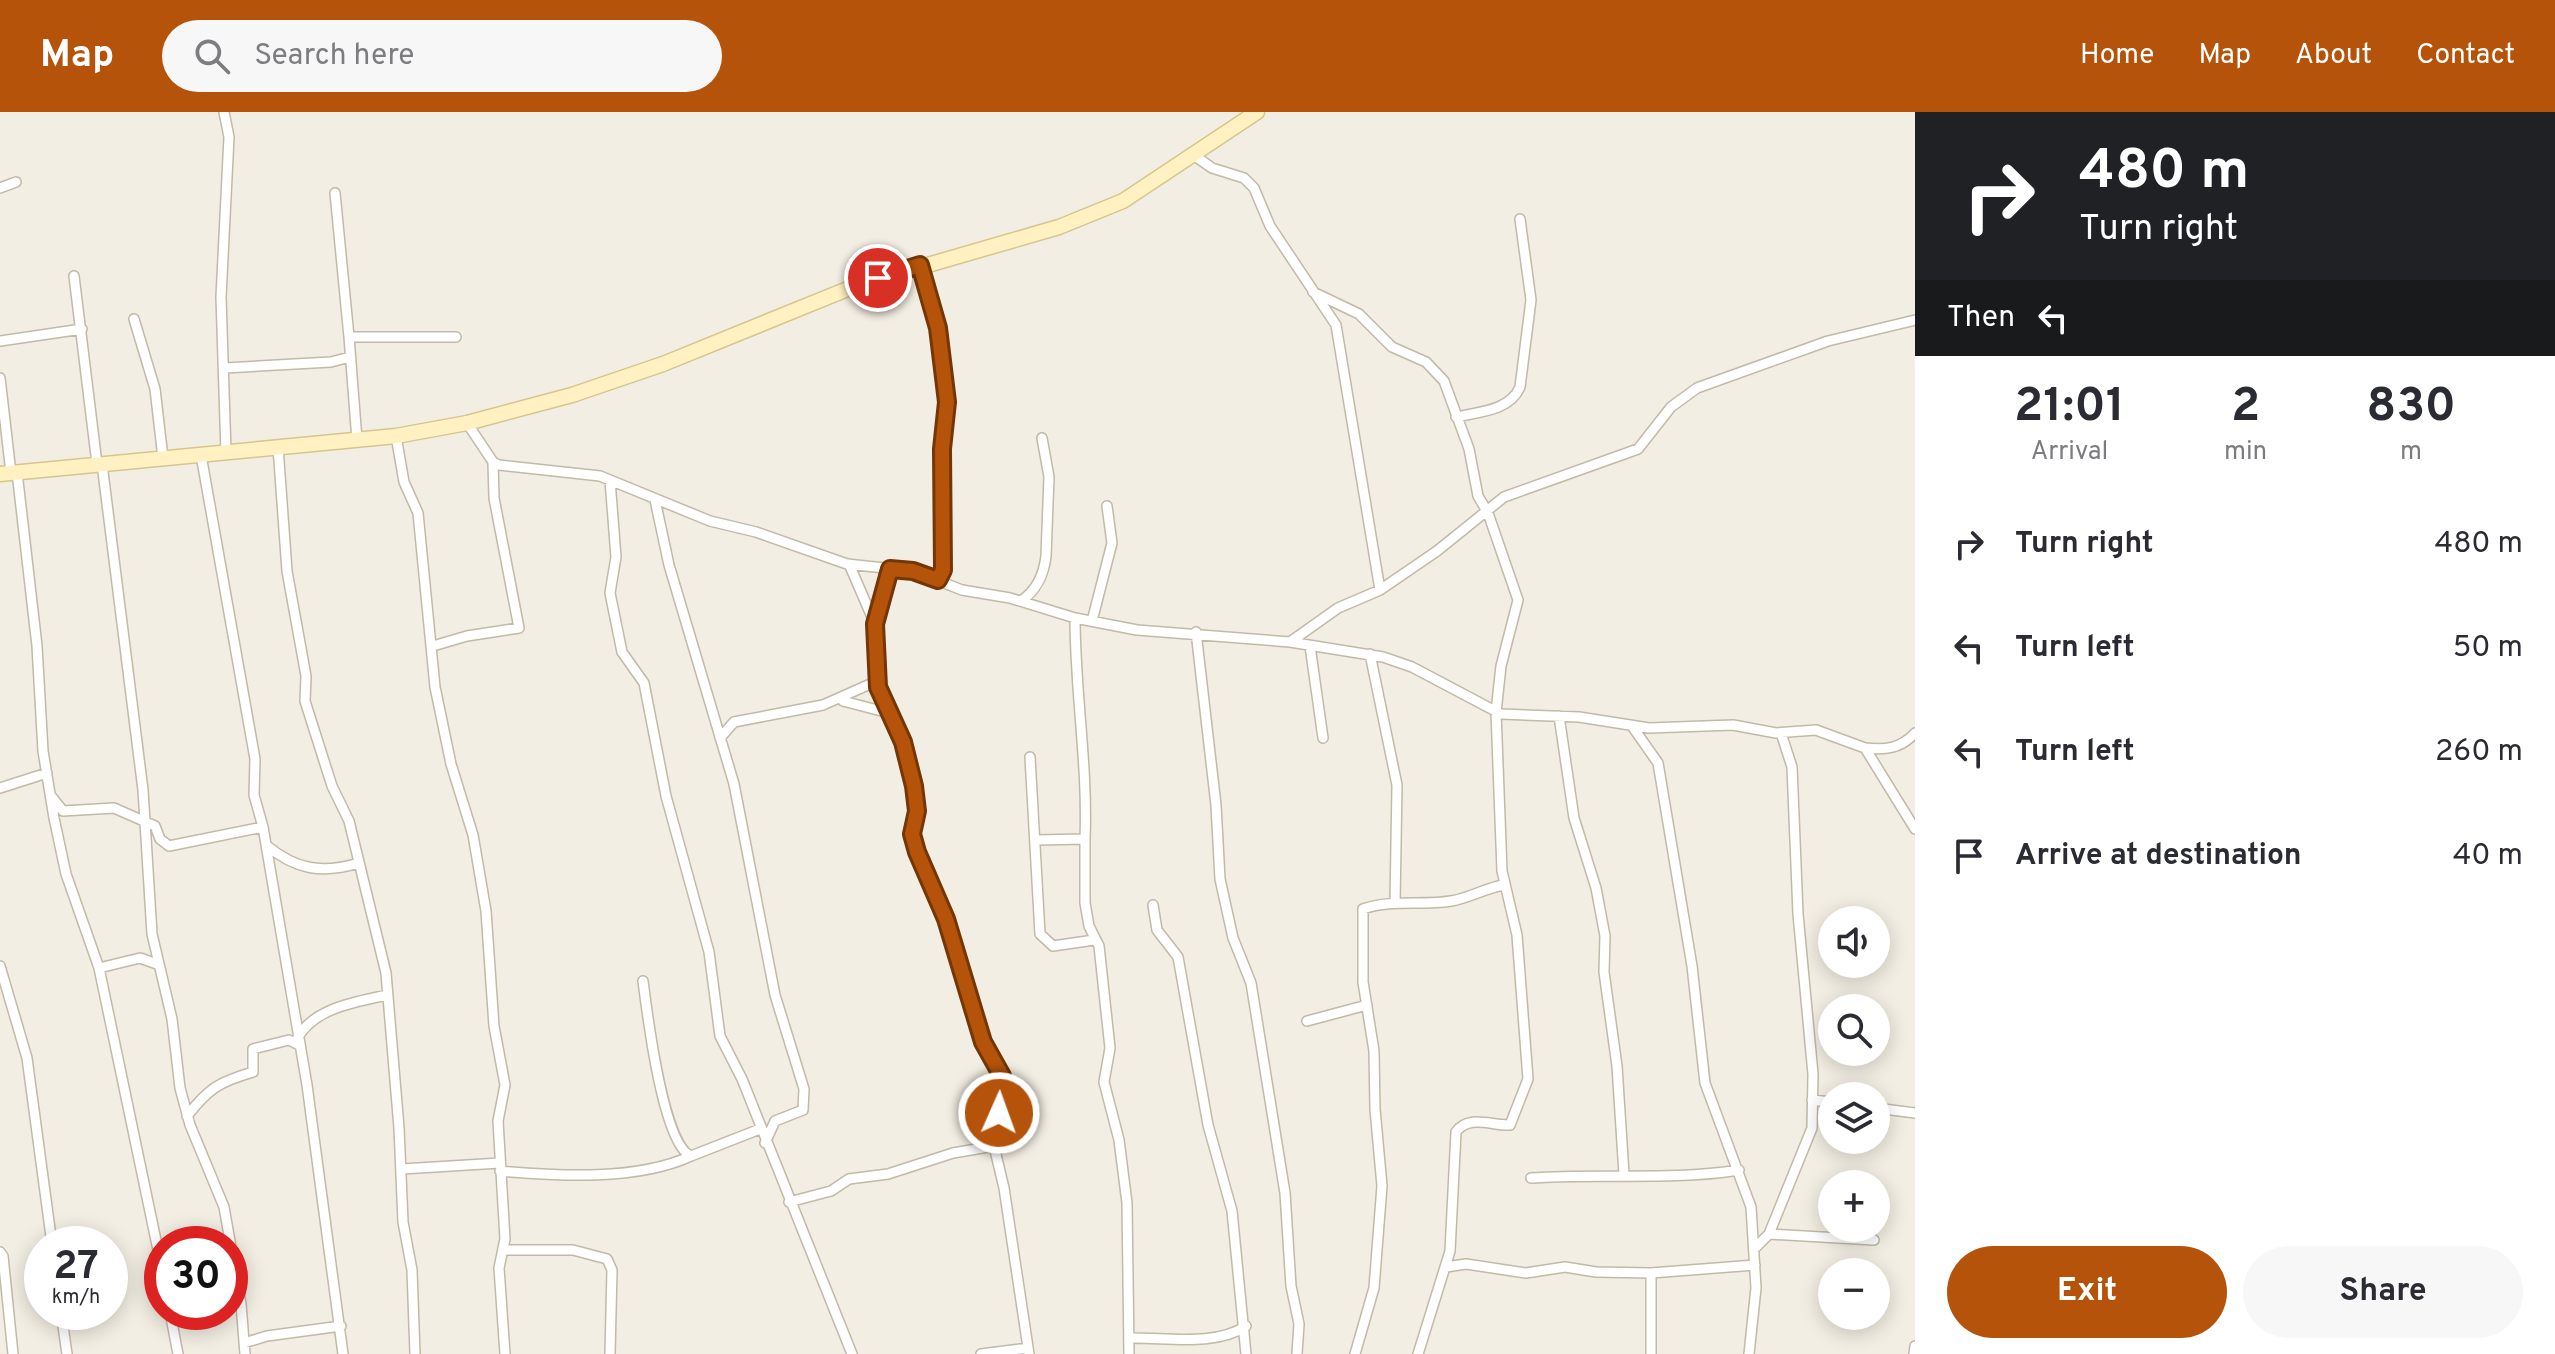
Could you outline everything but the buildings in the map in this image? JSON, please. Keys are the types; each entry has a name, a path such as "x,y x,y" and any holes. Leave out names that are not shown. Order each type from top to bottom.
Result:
{"street":[{"path":"224,112 229,137 221,297 226,453"},
{"path":"9,473 396,436 467,423 624,378 855,286 1059,227 1123,201 1257,112"},
{"path":"1195,156 1212,168 1244,178 1254,188 1270,226 1331,316 1339,334 1351,435 1380,590"},
{"path":"0,188 16,182"},
{"path":"335,193 357,440"},
{"path":"1456,417 1499,407 1514,397 1520,387 1531,300 1520,219"},
{"path":"920,265 938,328 947,402 942,449 944,559 938,580"},
{"path":"74,276 145,808 148,909 153,942 172,1019 180,1088 187,1116 224,1207 245,1354"},
{"path":"1313,292 1359,314 1392,347 1433,367 1450,391 1469,449 1478,496 1488,513 1518,600 1501,666 1496,712 1504,885 1517,935 1528,1084 1510,1125 1473,1122 1462,1125 1456,1132 1454,1198 1446,1267 1418,1354"},
{"path":"134,319 155,389 163,458"},
{"path":"1290,642 1338,608 1380,590 1437,551 1460,529 1488,513 1504,497 1638,449 1671,407 1697,388 1828,341 1915,320"},
{"path":"0,341 82,329"},
{"path":"349,337 456,337"},
{"path":"225,368 331,362 350,357"},
{"path":"0,378 9,473 37,646 50,793 66,874 99,968 153,1226"},
{"path":"433,646 467,636 519,628 494,498 493,462 467,423"},
{"path":"396,436 404,482 418,513 435,687 451,764 473,835 486,911 494,1026 505,1085 498,1112 504,1250 499,1268 505,1354"},
{"path":"1021,601 1032,594 1044,568 1049,477 1042,438"},
{"path":"278,447 287,571 306,676 305,701 332,786 349,821 382,950 402,1169 403,1222 412,1270 415,1354"},
{"path":"201,455 255,759 254,795 266,845 343,1354"},
{"path":"493,462 610,480 655,500 849,564 913,571 962,590 1021,601 1075,618 1137,630 1196,632 1234,640 1290,642 1370,654 1412,667 1496,712 1516,717 1559,716 1632,726 1733,725 1781,733 1816,730 1865,748 1892,748 1905,744 1915,733"},
{"path":"610,480 616,557 610,593 622,652 644,683 666,796 709,952 720,1036 852,1354"},
{"path":"655,500 669,565 734,784 775,995 788,1027 805,1097 800,1112 775,1121 765,1143"},
{"path":"1092,621 1112,543 1107,506"},
{"path":"849,564 875,624"},
{"path":"890,569 875,624 877,681 903,742 914,786 917,811 914,841 924,873 946,919 983,1042 1002,1076 1004,1091 994,1146 1004,1188 1028,1351 981,1354"},
{"path":"1032,594 1034,605"},
{"path":"1075,618 1074,656 1086,764 1085,903 1099,951 1110,1048 1104,1082 1119,1140 1127,1203 1129,1354"},
{"path":"1196,632 1216,805 1220,879 1233,938 1251,983 1282,1166 1291,1286 1299,1324 1297,1354"},
{"path":"1310,646 1323,738"},
{"path":"1370,654 1397,785 1395,903"},
{"path":"720,738 734,722 772,717 838,700 877,681"},
{"path":"838,700 889,713"},
{"path":"1559,716 1574,818 1596,888 1605,936 1604,972 1617,1066 1624,1174"},
{"path":"1632,726 1658,763 1692,966 1705,1083 1751,1207 1755,1265 1749,1354"},
{"path":"1754,1249 1769,1234 1812,1128 1795,866 1792,767 1781,733"},
{"path":"1865,748 1915,829"},
{"path":"1030,757 1042,938 1058,946 1094,940"},
{"path":"0,788 47,773"},
{"path":"29,781 50,793 63,811 114,808 155,826 160,839 173,847 263,827"},
{"path":"136,816 145,808"},
{"path":"1037,840 1085,839"},
{"path":"266,845 291,864 307,869 332,870 359,863"},
{"path":"1355,1354 1374,1288 1381,1212 1374,1051 1362,959 1363,909 1395,903 1449,901 1485,888 1504,885"},
{"path":"1153,905 1157,930 1178,957 1208,1125 1232,1211 1246,1326 1246,1354"},
{"path":"140,958 153,942"},
{"path":"99,968 140,958 157,964"},
{"path":"0,966 27,1058 50,1226"},
{"path":"643,981 656,1070 685,1156"},
{"path":"187,1116 205,1092 225,1080 253,1072 253,1049 295,1039 318,1017 337,1008 387,995"},
{"path":"1307,1021 1367,1005"},
{"path":"1812,1100 1818,1101"},
{"path":"1890,1110 1915,1113"},
{"path":"402,1169 500,1167 588,1175 657,1169 760,1129"},
{"path":"789,1202 831,1191 849,1179 888,1174 953,1153 994,1146"},
{"path":"1531,1178 1624,1174 1697,1177 1739,1170"},
{"path":"1769,1234 1818,1237"},
{"path":"504,1250 573,1250 607,1259 612,1270 610,1354"},
{"path":"0,1252 3,1256 13,1354"},
{"path":"1446,1267 1466,1264 1526,1273 1565,1267 1596,1272 1651,1273 1755,1265"},
{"path":"1651,1273 1651,1354"},
{"path":"244,1343 267,1336 341,1326"},
{"path":"1234,1334 1246,1326"},
{"path":"64,1330 67,1354"},
{"path":"173,1330 178,1354"},
{"path":"1129,1338 1234,1334 1247,1341"},
{"path":"1914,1354 1915,1346"}],"route":[{"path":"878,278 920,265 938,328 947,416 942,449 943,570 938,580 923,573 890,569 875,624 878,687 903,742 914,786 917,811 912,834 917,852 946,919 983,1042 1002,1076 1004,1091 999,1113"}]}
